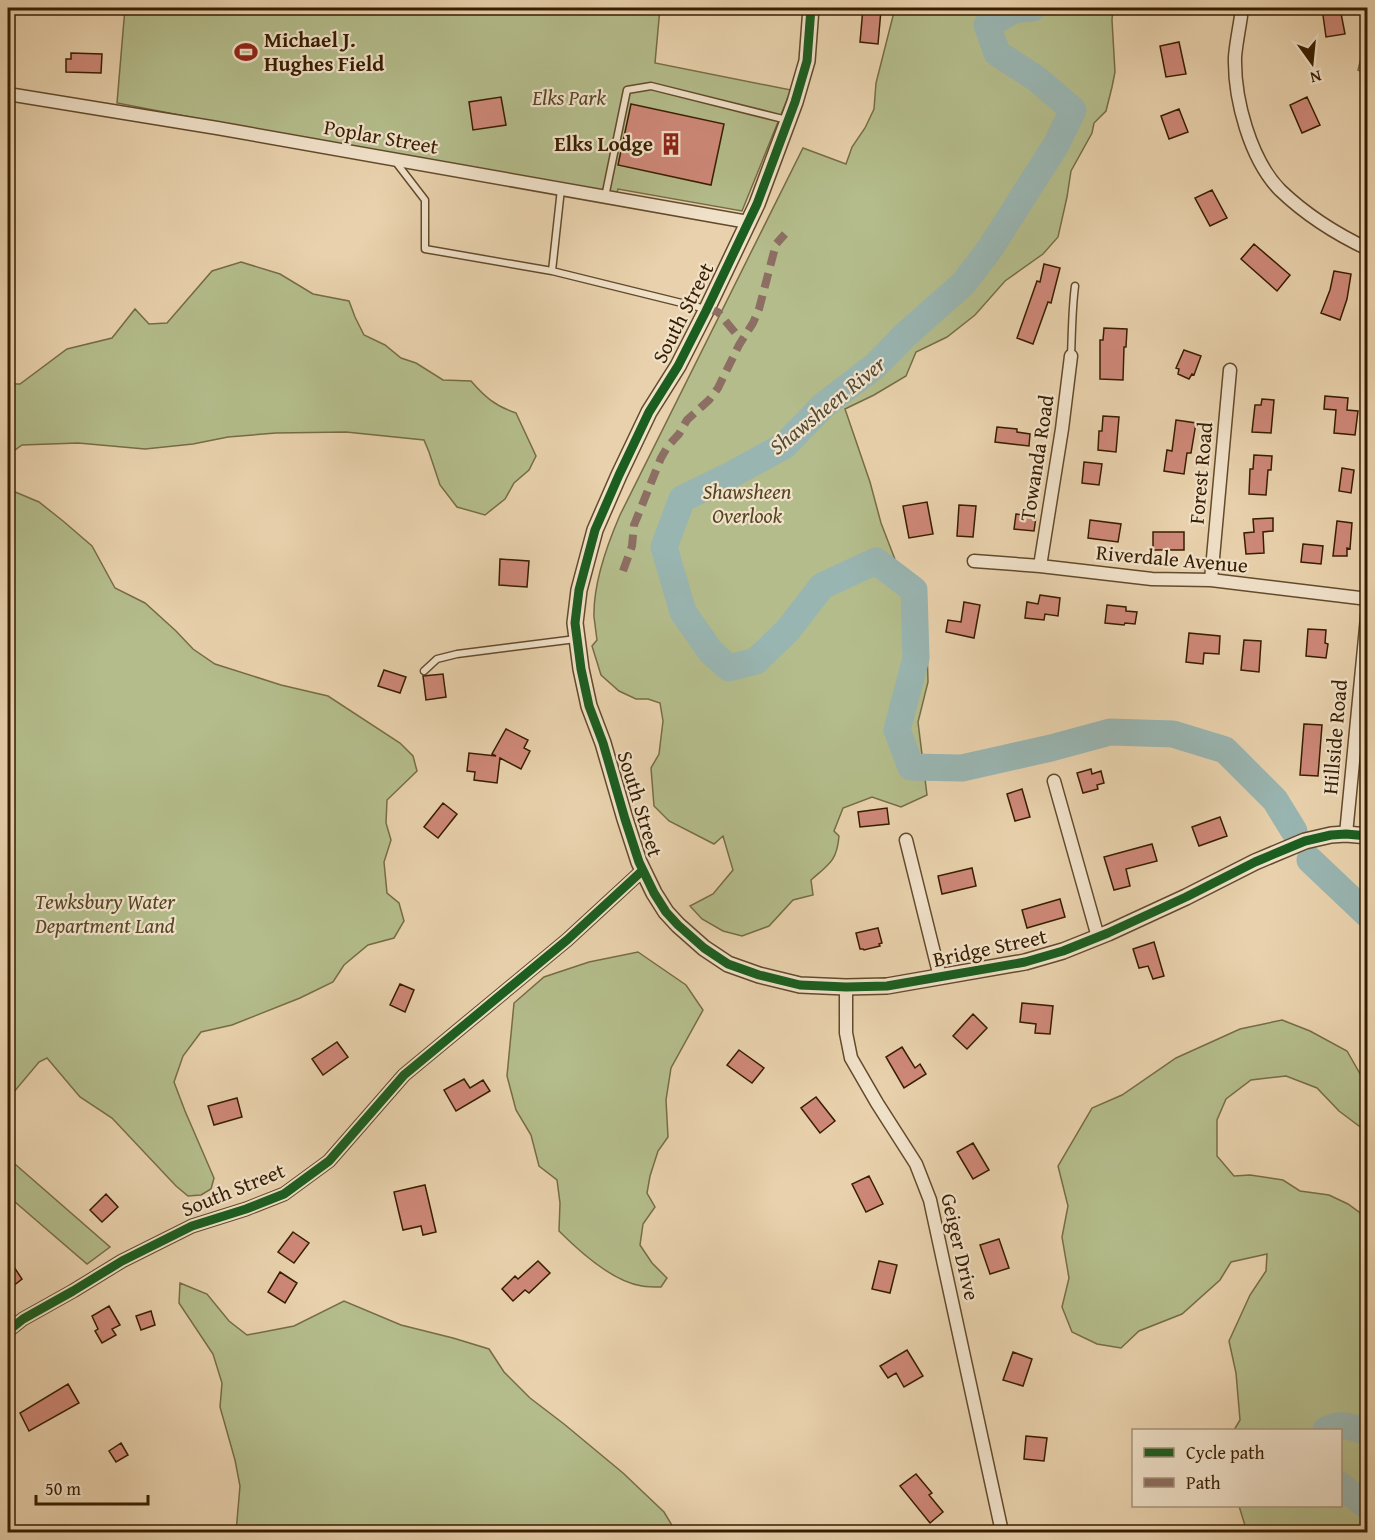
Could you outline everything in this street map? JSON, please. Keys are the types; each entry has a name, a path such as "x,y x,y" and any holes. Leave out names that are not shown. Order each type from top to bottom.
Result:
{"street":[{"name":"South Street","path":"8,1331 23,1319 131,1256 192,1226 284,1194 320,1168 329,1161 404,1075 567,940 643,870 589,706 575,623 579,590 595,530 649,412 678,366 748,222 788,120 807,61 811,8"},
{"path":"1241,16 1235,59 1237,88 1245,126 1263,165 1279,188 1304,211 1337,233 1368,249"},
{"name":"Poplar Street","path":"8,94 217,128 748,222"},
{"name":"Towanda Road","path":"1040,566 1071,356"},
{"name":"Forest Road","path":"1211,580 1230,370"},
{"name":"Riverdale Avenue","path":"974,561 1152,579 1211,580 1368,599"},
{"name":"Hillside Road","path":"1346,834 1368,607"},
{"path":"1054,781 1098,937"},
{"name":"Bridge Street","path":"643,870 666,912 704,948 728,964 759,975 800,985 887,986 1026,962 1064,951 1186,897 1255,862 1311,840 1330,835 1368,836"},
{"path":"906,840 940,977"},
{"name":"Geiger Drive","path":"846,987 846,1033 851,1058 916,1164 930,1200 1002,1533"}],"lane":[{"path":"605,197 627,90 651,86 788,120"},
{"path":"394,159 425,200 425,249 552,272 707,309"},
{"path":"552,272 561,189"},
{"path":"1071,356 1075,286"},
{"path":"424,671 437,660 457,654 577,639"}],"green space":[{"name":"Elks Park","path":"125,8 660,8 655,63 791,90 742,211 618,189 615,199 117,103"},
{"name":"Shawsheen Overlook","path":"895,8 1113,8 1115,72 1106,111 1094,123 1092,133 1071,171 1058,237 1043,254 1005,281 975,315 947,337 916,352 906,376 845,409 870,482 881,523 896,562 926,611 928,682 918,722 927,795 901,807 872,797 843,808 834,831 839,836 834,857 811,880 813,895 793,900 769,926 742,936 723,931 702,919 690,906 713,894 733,870 723,836 714,844 669,821 654,806 651,768 659,754 663,721 660,703 648,699 636,699 619,691 601,675 592,646 597,640 594,604 598,578 620,515 803,148 846,164 852,147 865,128 874,109 876,83"},
{"path":"1367,34 1367,74 1358,70"},
{"path":"241,262 280,274 313,294 349,301 364,335 443,380 471,381 491,400 516,413 536,456 529,470 514,483 505,499 485,515 457,507 440,485 424,440 346,432 276,433 228,437 193,444 145,449 78,443 22,445 8,455 8,384 20,384 67,349 112,338 135,309 149,324 167,323 212,271"},
{"name":"Tewksbury Water Department Land","path":"8,489 39,502 63,521 92,546 115,588 145,603 193,649 215,664 281,685 328,696 400,743 413,756 417,771 387,800 386,823 391,840 384,862 387,893 399,903 404,921 394,938 368,945 344,965 333,982 232,1025 201,1032 183,1056 174,1082 214,1178 211,1189 201,1195 188,1196 176,1186 112,1118 80,1097 47,1058 39,1062 8,1099"},
{"path":"638,952 686,985 703,1010 671,1068 666,1100 668,1137 658,1151 647,1193 655,1207 643,1224 640,1245 652,1263 667,1278 661,1287 642,1286 620,1279 586,1256 559,1231 560,1203 557,1180 539,1166 531,1135 516,1110 507,1076 514,1003 544,977 589,962"},
{"path":"1282,1020 1310,1031 1347,1051 1367,1086 1367,1132 1339,1111 1317,1088 1286,1076 1251,1080 1226,1099 1217,1120 1217,1156 1234,1176 1250,1175 1283,1180 1300,1191 1329,1195 1348,1204 1367,1218 1367,1532 1247,1532 1239,1507 1342,1507 1342,1429 1235,1429 1240,1420 1236,1373 1229,1341 1250,1295 1266,1271 1267,1254 1231,1262 1220,1280 1182,1314 1139,1331 1121,1348 1097,1344 1072,1332 1062,1307 1069,1278 1062,1237 1068,1206 1058,1166 1092,1108 1122,1095 1176,1058 1240,1029"},
{"path":"8,1158 110,1247 87,1264 8,1196"},
{"path":"180,1283 207,1294 229,1321 247,1335 294,1326 344,1301 401,1325 489,1349 504,1372 530,1398 623,1473 664,1512 676,1532 236,1532 240,1486 220,1407 222,1383 213,1354 179,1303"}],"building":[{"path":"863,8 881,10 878,44 860,42"},
{"path":"1322,8 1340,8 1345,34 1326,37"},
{"path":"1179,42 1186,74 1166,77 1160,46"},
{"path":"71,53 102,54 101,73 66,72 66,59 71,59"},
{"path":"501,97 506,125 473,130 469,102"},
{"path":"1307,97 1320,125 1302,133 1290,105"},
{"name":"Elks Lodge","path":"631,104 724,124 711,185 618,165"},
{"path":"1179,109 1188,132 1169,139 1161,116"},
{"path":"1212,190 1227,218 1210,226 1195,198"},
{"path":"1254,244 1290,275 1277,291 1241,259"},
{"path":"1044,264 1060,268 1051,303 1048,302 1033,344 1017,338 1037,281 1040,282"},
{"path":"1334,271 1351,274 1347,299 1340,320 1321,313"},
{"path":"1104,328 1127,329 1123,380 1100,379 1100,340 1103,340"},
{"path":"1184,350 1201,356 1194,375 1192,374 1189,379 1178,374 1179,369 1176,368"},
{"path":"1325,396 1348,398 1347,410 1358,411 1355,435 1334,433 1336,410 1324,409"},
{"path":"1262,399 1274,400 1271,433 1252,432 1255,405 1261,405"},
{"path":"1103,416 1119,417 1116,452 1098,450"},
{"path":"1176,420 1196,423 1191,453 1187,453 1184,474 1164,471 1167,450 1172,451"},
{"path":"997,427 1017,429 1017,432 1030,434 1029,446 995,442"},
{"path":"1254,455 1272,456 1271,470 1268,470 1266,495 1249,494 1250,469 1253,469"},
{"path":"1084,462 1102,464 1099,485 1082,483"},
{"path":"1342,468 1354,470 1351,493 1339,491"},
{"path":"927,502 933,534 909,538 903,506"},
{"path":"959,505 976,506 973,537 957,536"},
{"path":"1016,514 1036,517 1034,531 1014,529"},
{"path":"1273,518 1273,531 1263,532 1264,553 1246,554 1244,533 1254,532 1253,519"},
{"path":"1090,520 1121,524 1118,542 1088,538"},
{"path":"1337,521 1352,523 1350,549 1347,548 1347,556 1333,556"},
{"path":"1153,532 1184,532 1184,550 1153,550"},
{"path":"1303,544 1323,546 1321,564 1301,562"},
{"path":"500,559 529,561 527,587 499,585"},
{"path":"1040,595 1060,598 1058,616 1045,614 1044,620 1025,618 1027,602 1038,604"},
{"path":"964,602 980,605 974,638 946,632 948,620 961,622"},
{"path":"1107,605 1126,607 1126,611 1137,612 1135,624 1105,623"},
{"path":"1308,629 1326,630 1325,643 1328,644 1326,658 1306,656"},
{"path":"1189,633 1220,636 1219,654 1204,653 1203,664 1186,662"},
{"path":"1244,640 1261,641 1259,672 1241,670"},
{"path":"384,670 406,677 400,693 378,686"},
{"path":"443,674 446,697 426,700 423,676"},
{"path":"1304,724 1322,725 1318,776 1300,775"},
{"path":"506,729 528,740 524,748 530,751 521,769 500,758 497,783 474,780 475,772 467,771 469,753 496,756 492,754"},
{"path":"1091,769 1092,774 1101,771 1104,783 1097,785 1098,789 1083,793 1077,773"},
{"path":"1022,789 1030,817 1015,821 1007,794"},
{"path":"443,803 457,814 438,838 424,827"},
{"path":"887,808 889,824 860,827 858,812"},
{"path":"1220,817 1227,836 1199,846 1192,827"},
{"path":"1152,844 1157,861 1126,869 1130,886 1114,890 1104,857"},
{"path":"972,868 976,886 942,894 938,876"},
{"path":"1060,899 1065,917 1027,928 1022,910"},
{"path":"878,928 882,943 879,944 880,946 860,949 856,933"},
{"path":"1154,942 1164,976 1153,979 1148,966 1139,968 1133,949"},
{"path":"400,984 414,990 405,1012 390,1005"},
{"path":"1022,1003 1053,1006 1050,1034 1035,1033 1036,1024 1020,1022"},
{"path":"973,1014 987,1028 967,1049 953,1036"},
{"path":"337,1042 348,1057 323,1075 312,1059"},
{"path":"902,1047 915,1068 920,1064 926,1074 904,1088 886,1057"},
{"path":"739,1050 764,1068 752,1083 727,1065"},
{"path":"464,1079 470,1088 483,1080 490,1091 456,1111 444,1090"},
{"path":"816,1097 835,1121 820,1133 801,1108"},
{"path":"237,1098 242,1117 214,1125 208,1106"},
{"path":"973,1143 989,1170 973,1179 957,1152"},
{"path":"869,1176 883,1204 866,1212 852,1184"},
{"path":"425,1185 436,1232 423,1235 421,1226 403,1230 394,1192"},
{"path":"106,1194 118,1207 102,1222 90,1210"},
{"path":"293,1232 309,1243 294,1263 278,1252"},
{"path":"999,1239 1009,1268 990,1274 980,1245"},
{"path":"8,1258 22,1279 8,1290"},
{"path":"538,1261 550,1273 529,1293 525,1290 513,1301 502,1289 515,1276 518,1279"},
{"path":"879,1261 897,1265 890,1293 872,1289"},
{"path":"280,1272 297,1283 285,1303 268,1292"},
{"path":"109,1306 120,1325 112,1329 116,1335 102,1343 95,1331 98,1329 92,1316"},
{"path":"151,1311 155,1325 141,1330 136,1316"},
{"path":"907,1350 923,1376 904,1387 896,1373 888,1378 880,1366"},
{"path":"1013,1352 1032,1359 1023,1386 1003,1380"},
{"path":"68,1384 79,1403 29,1431 20,1413"},
{"path":"1026,1436 1047,1438 1044,1461 1024,1459"},
{"path":"121,1443 128,1455 116,1462 109,1451"},
{"path":"916,1474 932,1493 929,1495 943,1512 930,1523 900,1486"}],"waterway":[{"name":"Shawsheen River","path":"1032,8 1014,10 987,25 997,53 1037,79 1073,110 1056,145 989,250 963,284 904,336 875,366 824,405 784,446 682,499 664,547 683,612 711,652 729,668 756,661 788,630 822,586 876,561 914,590 916,658 897,730 911,767 962,768 1110,732 1173,734 1225,750 1275,800 1294,831"},
{"name":"Shawsheen River","path":"1310,860 1368,915"},
{"name":"Shawsheen River","path":"1328,1429 1342,1426 1368,1432"},
{"name":"Shawsheen River","path":"1342,1487 1368,1507"}],"marked path":[{"path":"623,571 632,546 634,525 661,458 687,420 709,400 718,388 739,345 753,323 759,309 776,244 785,234"},
{"path":"707,309 718,312 742,341"}],"cycle path":[{"path":"811,8 807,61 795,102 757,204 678,366 649,412 619,475 595,530 579,590 575,623 589,706 603,743 639,862 666,912 704,948 728,964 759,975 800,985 887,986 1025,962 1063,951 1108,933 1255,862 1305,841 1331,835 1368,836"},
{"path":"8,1331 23,1319 122,1261 192,1226 284,1194 329,1161 404,1075 567,940 643,870"}],"place":[{"name":"Michael J. Hughes Field","path":"246,52"},
{"name":"Elks Lodge","path":"671,144"}]}
